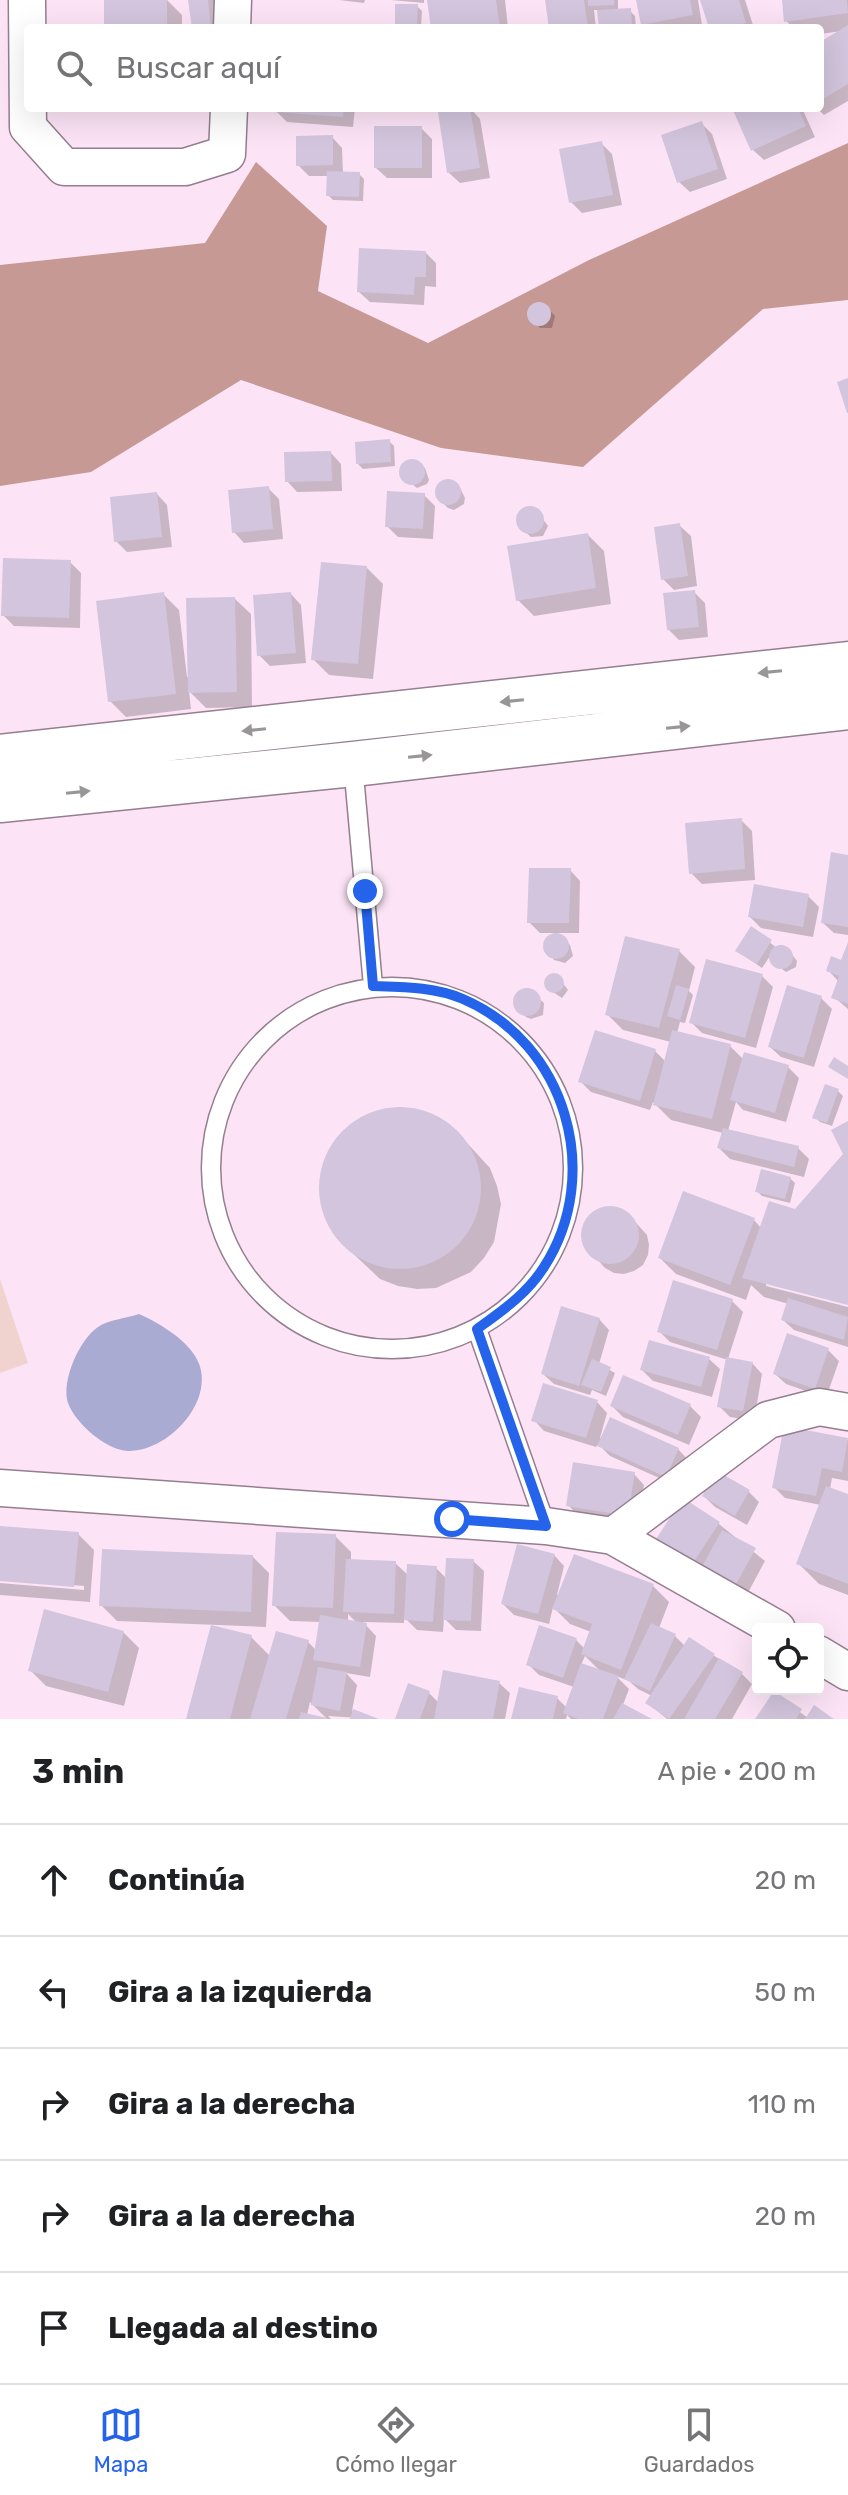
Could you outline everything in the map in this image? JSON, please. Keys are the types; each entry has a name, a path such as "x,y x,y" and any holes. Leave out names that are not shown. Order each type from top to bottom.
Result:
{"main road":[{"path":"0,757 848,664"},
{"path":"0,800 353,764 848,707"}],"street":[{"path":"27,0 27,24"},
{"path":"232,24 233,0"},
{"path":"28,112 28,127 64,167 185,167 227,154 229,112"},
{"path":"613,1536 768,1420 819,1407 848,1412"},
{"path":"0,1488 546,1526 613,1536 766,1623"},
{"path":"824,1658 848,1672"}],"lane":[{"path":"353,764 373,986"},
{"path":"373,986 419,987 463,999 502,1022 535,1054 558,1092 572,1136 573,1182 564,1227 544,1268 514,1303 477,1329 430,1346 381,1350 333,1341 289,1319 252,1286 226,1244 212,1198 211,1148 223,1100 247,1057 283,1022 326,998 373,986"},
{"path":"477,1329 546,1526"}],"shaded area":[{"path":"848,143 848,300 763,309 583,467 441,448 241,380 91,472 0,486 0,265 205,243 256,162 327,226 318,291 428,343 589,260"},
{"path":"0,1279 28,1363 0,1373"}],"water":[{"path":"139,1314 168,1330 188,1347 201,1369 202,1385 197,1402 175,1431 161,1442 128,1451 110,1446 84,1427 72,1411 66,1394 73,1362 91,1333 107,1323"}],"building":[{"path":"104,0 167,0 167,24 104,24"},
{"path":"188,0 208,0 211,24 191,24"},
{"path":"427,0 496,0 499,24 430,24"},
{"path":"545,0 584,0 587,24 548,24"},
{"path":"588,0 614,0 614,5 588,6"},
{"path":"636,0 690,0 693,15 641,24"},
{"path":"700,0 739,0 746,23 708,24"},
{"path":"782,0 847,0 848,13 784,22"},
{"path":"395,4 418,4 417,24 395,24"},
{"path":"631,8 632,24 599,24 597,10"},
{"path":"848,25 848,84 824,99 824,40"},
{"path":"274,112 344,112 343,117"},
{"path":"438,112 471,112 480,168 447,173"},
{"path":"734,112 800,112 806,126 751,151"},
{"path":"702,121 718,169 677,183 661,135"},
{"path":"374,126 422,126 422,168 374,168"},
{"path":"333,135 333,165 296,166 296,136"},
{"path":"602,141 613,195 569,203 559,149"},
{"path":"327,171 360,172 359,197 326,196"},
{"path":"359,248 426,251 426,277 415,277 414,295 357,292"},
{"path":"539,302 550,309 551,314 544,325 539,326 528,319 527,314 534,303"},
{"path":"848,378 848,413 847,413 837,382"},
{"path":"390,439 391,462 356,464 355,442"},
{"path":"331,451 332,481 285,482 284,452"},
{"path":"412,459 421,463 425,472 421,481 412,485 403,481 399,472 403,463"},
{"path":"448,479 457,483 461,492 457,501 448,505 439,501 435,492 439,483"},
{"path":"269,486 273,529 232,533 228,490"},
{"path":"387,491 425,493 423,529 385,527"},
{"path":"157,492 162,537 114,542 110,497"},
{"path":"530,506 540,510 544,520 540,530 530,534 520,530 516,520 520,510"},
{"path":"680,523 688,576 661,580 654,527"},
{"path":"588,533 596,588 516,601 507,546"},
{"path":"3,558 71,560 69,618 1,616"},
{"path":"321,562 367,566 358,664 311,660"},
{"path":"695,590 699,627 667,630 663,593"},
{"path":"164,592 176,694 108,702 96,601"},
{"path":"291,592 296,653 257,656 253,595"},
{"path":"235,597 237,692 188,693 186,598"},
{"path":"742,818 745,869 689,874 685,823"},
{"path":"831,852 848,855 848,927 821,923"},
{"path":"529,868 571,868 569,923 527,923"},
{"path":"754,884 809,894 803,927 748,917"},
{"path":"751,926 772,940 757,964 735,951"},
{"path":"556,933 565,937 569,946 565,955 556,959 547,955 543,946 547,937"},
{"path":"625,936 680,949 659,1028 605,1015"},
{"path":"848,942 848,1004 831,998 839,976 826,971 831,956 841,960"},
{"path":"781,945 789,949 793,957 789,965 781,969 773,965 769,957 773,949"},
{"path":"706,959 763,974 745,1038 689,1023"},
{"path":"550,973 558,973 564,983 558,993 550,993 544,987 544,979"},
{"path":"676,985 689,989 680,1020 667,1016"},
{"path":"787,985 822,996 804,1058 768,1047"},
{"path":"527,988 537,992 541,1002 537,1012 527,1016 517,1012 513,1002 517,992"},
{"path":"595,1030 656,1049 640,1101 578,1082"},
{"path":"672,1030 731,1044 712,1119 653,1105"},
{"path":"744,1052 789,1065 775,1113 730,1100"},
{"path":"834,1057 848,1066 848,1079 828,1067"},
{"path":"825,1084 839,1089 827,1123 812,1118"},
{"path":"400,1107 431,1113 458,1130 475,1157 481,1188 475,1219 458,1246 431,1263 400,1269 369,1263 342,1246 325,1219 319,1188 325,1157 342,1130 369,1113"},
{"path":"848,1121 848,1305 742,1278 769,1201 795,1209 843,1154 831,1130"},
{"path":"723,1128 799,1146 794,1167 717,1148"},
{"path":"761,1169 791,1177 785,1199 755,1192"},
{"path":"683,1191 755,1218 730,1285 658,1258"},
{"path":"610,1206 621,1208 630,1215 637,1224 637,1246 630,1255 621,1262 610,1264 599,1262 590,1255 583,1246 581,1235 583,1224 590,1215 599,1208"},
{"path":"673,1280 733,1299 717,1350 657,1332"},
{"path":"788,1298 848,1317 844,1340 781,1320"},
{"path":"561,1306 600,1318 579,1386 541,1374"},
{"path":"787,1333 829,1348 815,1389 773,1374"},
{"path":"649,1340 710,1357 701,1387 640,1370"},
{"path":"726,1357 753,1362 743,1411 717,1407"},
{"path":"592,1359 611,1367 601,1392 581,1385"},
{"path":"623,1375 691,1404 678,1435 610,1406"},
{"path":"543,1383 598,1400 586,1438 531,1421"},
{"path":"610,1417 679,1448 666,1477 597,1446"},
{"path":"784,1426 848,1438 842,1472 822,1468 816,1496 772,1488"},
{"path":"573,1462 635,1472 628,1516 566,1506"},
{"path":"717,1471 750,1490 735,1516 702,1496"},
{"path":"826,1486 848,1494 848,1584 796,1564"},
{"path":"683,1498 720,1522 691,1566 654,1542"},
{"path":"0,1526 79,1532 74,1587 0,1581"},
{"path":"722,1530 756,1548 731,1593 698,1574"},
{"path":"276,1532 336,1534 333,1608 272,1606"},
{"path":"517,1544 555,1554 538,1614 501,1604"},
{"path":"102,1549 253,1555 251,1612 99,1606"},
{"path":"574,1554 654,1584 621,1670 581,1654 592,1624 552,1609"},
{"path":"446,1558 474,1559 471,1621 443,1620"},
{"path":"346,1559 396,1561 394,1614 343,1612"},
{"path":"407,1564 437,1566 433,1622 404,1620"},
{"path":"44,1609 124,1631 108,1692 28,1671"},
{"path":"320,1615 367,1623 360,1667 313,1660"},
{"path":"651,1623 676,1634 650,1691 624,1679"},
{"path":"211,1625 252,1635 230,1719 186,1719"},
{"path":"539,1625 577,1638 563,1678 526,1665"},
{"path":"276,1631 309,1640 286,1719 250,1719"},
{"path":"689,1637 715,1654 669,1719 645,1703"},
{"path":"719,1658 743,1672 715,1719 684,1719"},
{"path":"581,1663 619,1676 603,1719 578,1719 563,1713"},
{"path":"318,1667 347,1672 340,1711 311,1705"},
{"path":"443,1670 500,1681 493,1719 434,1719"},
{"path":"408,1683 430,1691 420,1719 395,1719"},
{"path":"519,1687 558,1696 553,1719 511,1719"},
{"path":"771,1695 780,1695 802,1709 796,1719 755,1719"},
{"path":"622,1703 652,1719 613,1719"},
{"path":"814,1705 834,1719 805,1719"},
{"path":"353,1709 379,1719 350,1719"},
{"path":"301,1712 327,1718 327,1719 299,1719"}],"route":[{"path":"365,891 373,986 419,987 463,999 502,1022 535,1054 558,1092 572,1136 573,1182 564,1227 544,1268 514,1303 477,1329 546,1526 452,1519"}]}
